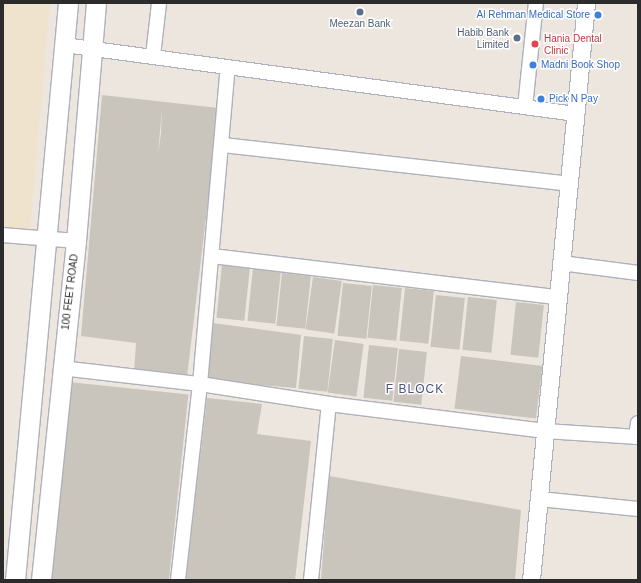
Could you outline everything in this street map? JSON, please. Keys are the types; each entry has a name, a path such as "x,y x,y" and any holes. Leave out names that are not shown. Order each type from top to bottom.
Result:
{"main road":[{"path":"15,580 68,3"},
{"name":"100 FEET ROAD","path":"40,580 61,368 76,241 96,3"}],"street":[{"path":"153,56 160,3"},
{"path":"525,107 536,3"},
{"path":"531,580 586,3"},
{"path":"64,45 576,114"},
{"path":"178,580 200,384 223,145 228,67"},
{"path":"223,145 569,184"},
{"path":"3,235 76,241"},
{"path":"212,256 558,296"},
{"path":"561,263 638,273"},
{"path":"61,368 200,384 329,404 545,431 638,432"},
{"path":"310,580 329,404"},
{"path":"539,499 638,509"}],"shaded area":[{"path":"3,3 50,3 30,229 3,227"}],"building":[{"path":"102,95 219,108 187,377 134,373 136,343 81,336","holes":["162,108 161,133 158,155"]},
{"path":"222,265 250,268 244,321 216,318"},
{"path":"253,268 281,271 275,324 247,321"},
{"path":"282,273 311,276 305,329 276,326"},
{"path":"313,277 342,281 334,334 306,329"},
{"path":"343,283 372,286 366,339 337,336"},
{"path":"373,285 402,288 396,341 367,338"},
{"path":"405,288 434,291 428,344 399,341"},
{"path":"436,295 465,298 459,350 431,347"},
{"path":"468,297 497,300 491,353 462,350"},
{"path":"516,302 544,305 538,358 510,355"},
{"path":"213,323 301,335 296,388 238,383 207,377"},
{"path":"304,336 333,339 327,392 298,389"},
{"path":"335,340 364,344 356,397 328,392"},
{"path":"369,345 398,348 392,401 363,398"},
{"path":"399,349 427,352 421,405 393,402"},
{"path":"461,356 542,366 536,419 455,409"},
{"path":"69,382 188,395 169,580 48,580"},
{"path":"207,398 262,404 257,434 311,441 295,580 186,580"},
{"path":"329,476 521,510 515,580 321,580"}],"place":[{"name":"Meezan Bank","path":"360,12"},
{"name":"Al Rehman Medical Store","path":"598,15"},
{"name":"Habib Bank Limited","path":"517,38"},
{"name":"Hania Dental Clinic","path":"535,44"},
{"name":"Madni Book Shop","path":"533,65"},
{"name":"Pick N Pay","path":"541,99"}],"district":[{"name":"F BLOCK","path":"415,390"}]}
